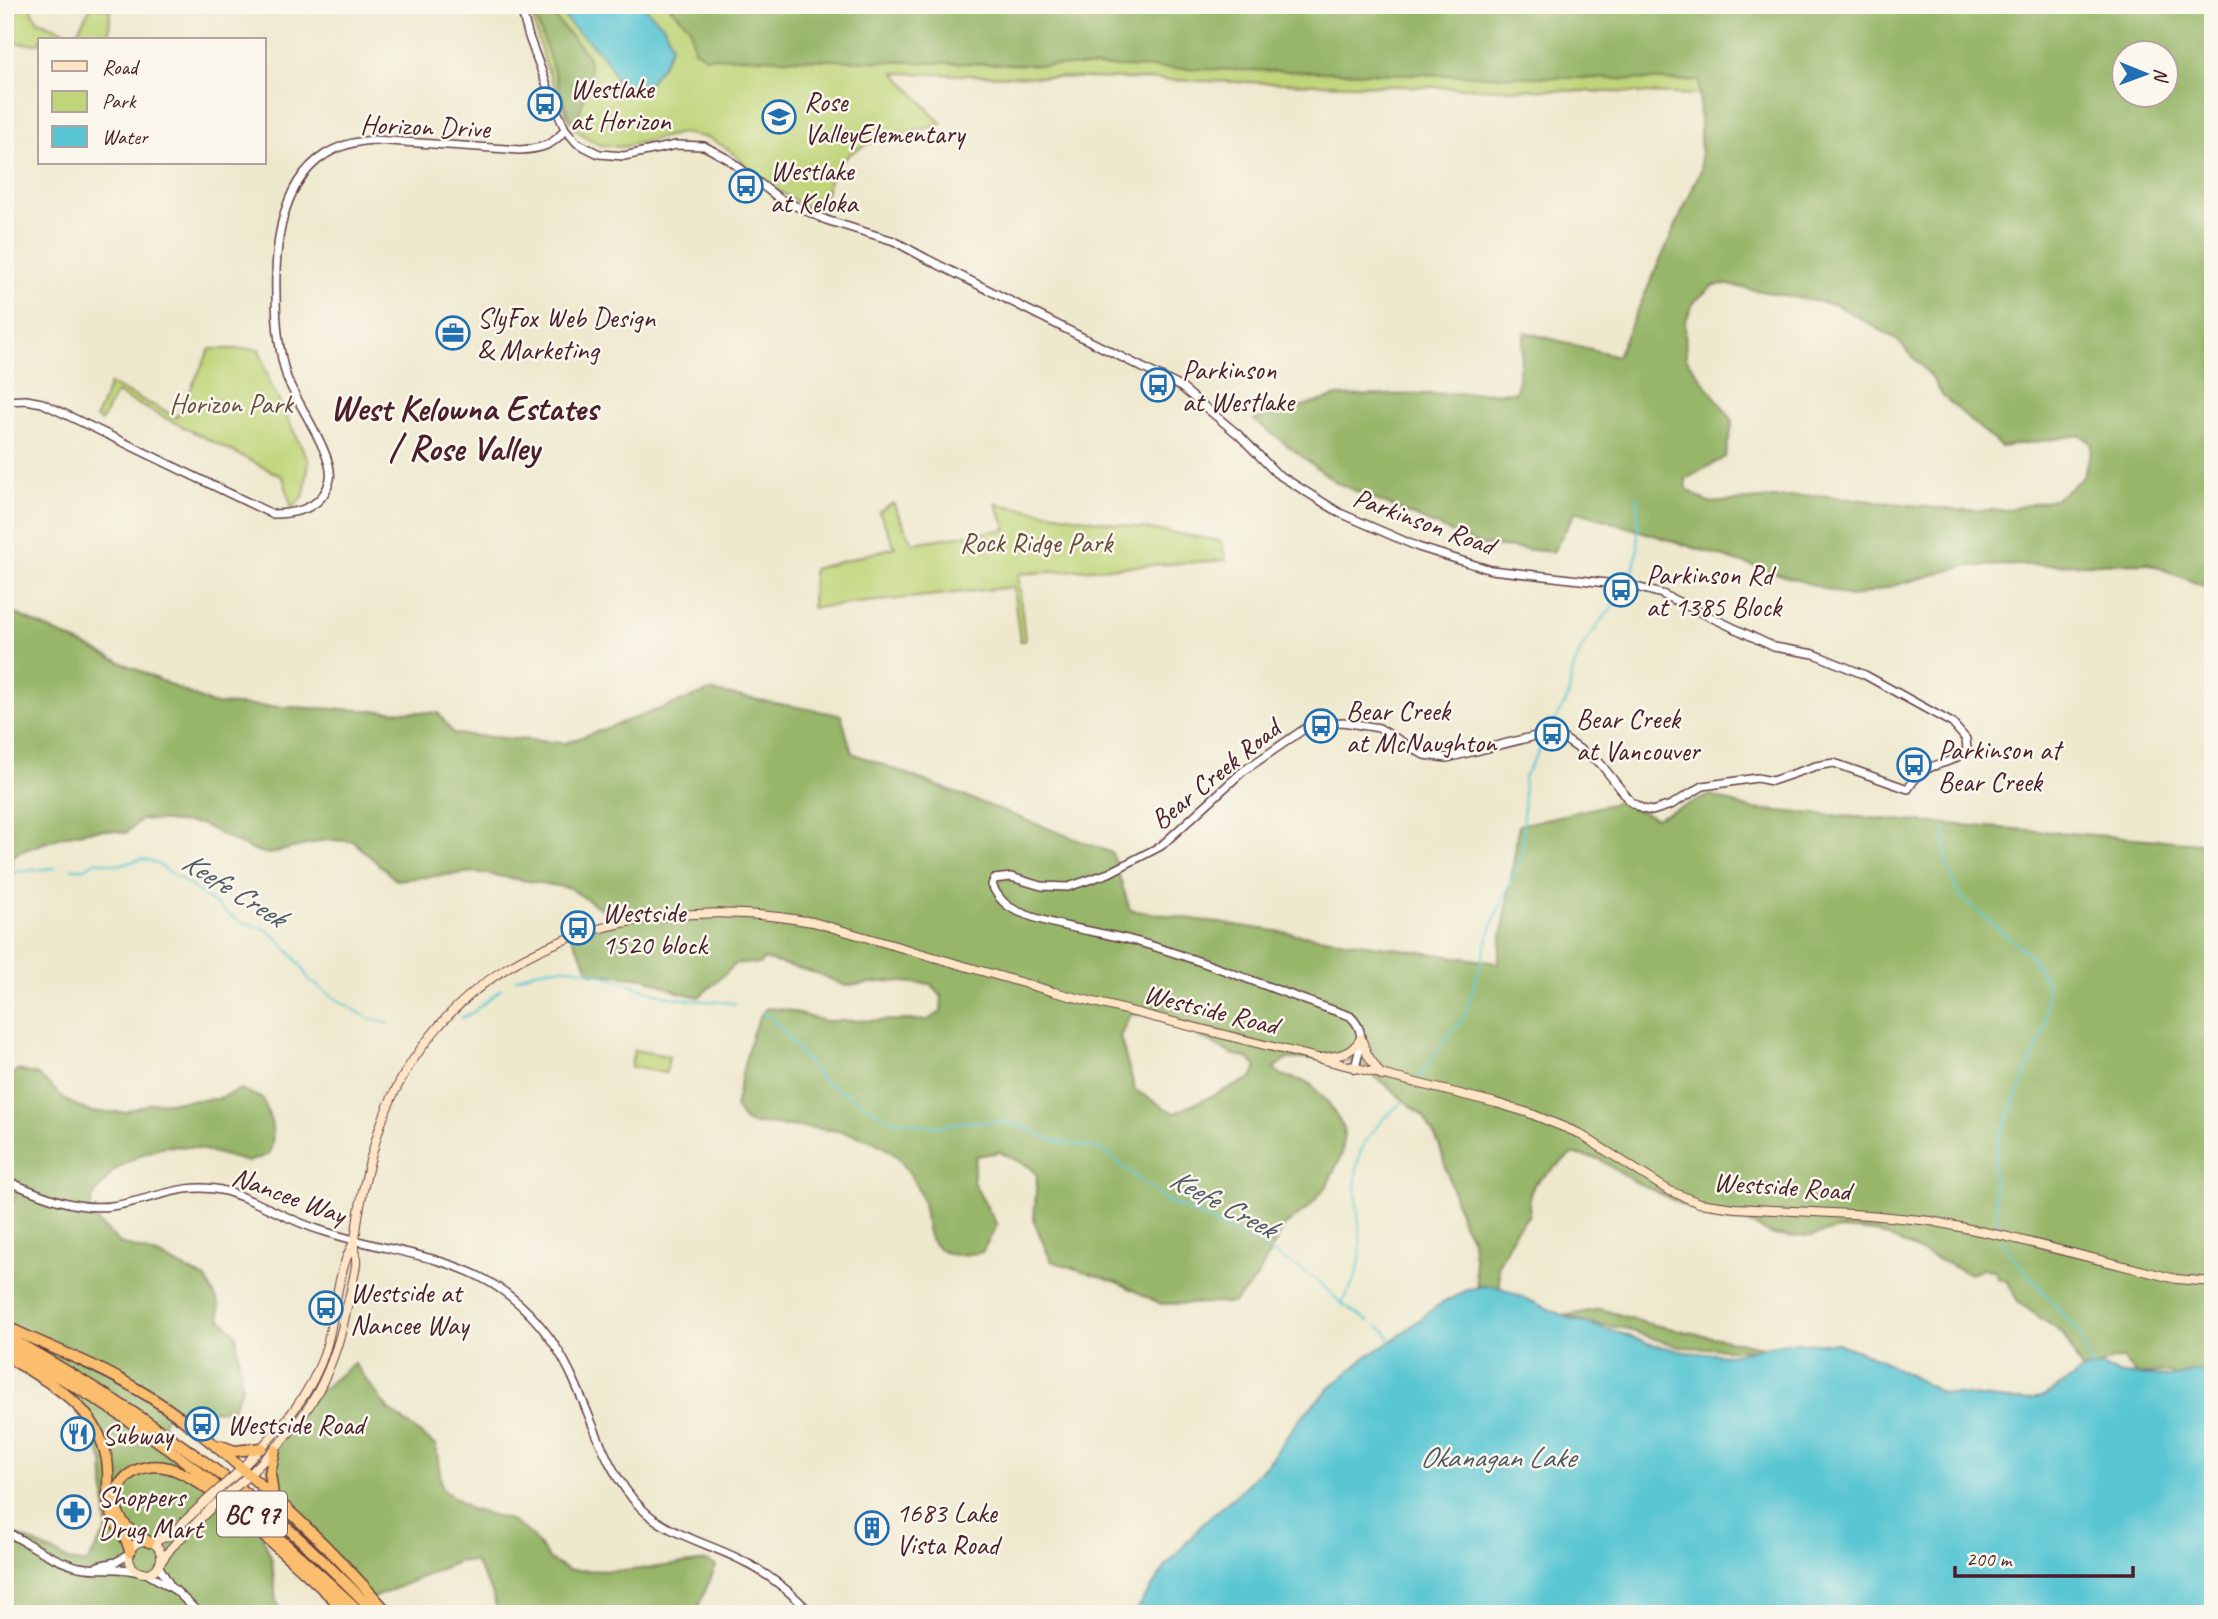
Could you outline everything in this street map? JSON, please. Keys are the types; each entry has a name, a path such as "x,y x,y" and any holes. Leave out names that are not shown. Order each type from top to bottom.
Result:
{"highway":[{"path":"5,1326 116,1377 162,1405 212,1442 242,1475 273,1495 334,1554 389,1614"},
{"name":"BC 97","path":"5,1336 98,1390 203,1462 284,1525 377,1614"},
{"name":"BC 97","path":"5,1348 69,1382 193,1466 290,1546 362,1614"},
{"path":"5,1355 72,1399 91,1420 107,1458 111,1515 128,1540 130,1553"},
{"path":"212,1442 235,1451 262,1448"},
{"path":"273,1495 270,1473 275,1450"},
{"path":"150,1543 128,1529 120,1518 118,1489 126,1476 138,1468 168,1468 210,1491 304,1570 349,1614"}],"main road":[{"name":"Westside Road","path":"150,1543 170,1535 275,1450 314,1401 330,1369 341,1336 356,1264 355,1241 377,1135 384,1115 413,1059 436,1029 460,1003 511,964 576,936 621,923 700,912 759,914 813,922 1054,992 1496,1103 1578,1133 1668,1190 1699,1203 1735,1208 1931,1221 2008,1237 2176,1279 2213,1282"},
{"path":"1314,1059 1348,1054 1361,1038"},
{"path":"1361,1038 1367,1054 1382,1076"},
{"name":"Westside Road","path":"242,1475 303,1400 317,1374 330,1334 345,1259 355,1241"},
{"name":"Westside Road","path":"159,1565 209,1504"},
{"path":"150,1543 160,1554 159,1565 153,1571 142,1572 131,1564 130,1553 137,1544 150,1543"}],"street":[{"path":"520,5 528,37 565,129"},
{"name":"Parkinson Road","path":"565,129 577,143 599,154 624,156 676,145 704,146 728,159 780,199 826,220 894,241 1181,387 1240,436 1276,473 1340,513 1418,547 1491,570 1633,586 1662,594 1774,647 1814,654 1865,675 1952,723 1966,738 1967,750 1957,759 1927,767 1916,775 1908,789"},
{"name":"Horizon Drive","path":"5,401 26,400 42,403 272,514 305,511 318,501 327,488 331,476 330,463 299,404 281,354 276,328 275,260 286,203 301,176 317,159 355,141 541,149 559,138 565,129"},
{"name":"Bear Creek Road","path":"1361,1038 1360,1025 1350,1016 1142,943 1091,929 1042,920 1013,910 997,896 992,885 994,879 1011,877 1041,886 1068,887 1109,873 1161,846 1242,772 1310,725 1343,722 1379,728 1424,755 1447,758 1544,734 1563,738 1600,762 1631,802 1652,811 1671,805 1703,786 1757,778 1772,781 1816,766 1834,763 1908,789"},
{"path":"1355,1069 1361,1038"},
{"name":"Nancee Way","path":"5,1180 44,1196 72,1204 98,1207 124,1204 181,1189 222,1190 314,1228 355,1241 459,1266 494,1284 511,1296 536,1321 555,1347 613,1470 635,1501 663,1525 746,1562 775,1582 811,1614"},
{"path":"5,1531 71,1565 142,1572 175,1590"},
{"path":"91,1569 116,1562 130,1553"},
{"path":"159,1565 162,1575 200,1614"}],"green space":[{"path":"5,5 28,5 38,21 75,35 92,5 110,10 109,38 38,38 38,44 5,43"},
{"path":"529,5 2213,5 2213,111 2118,108 2180,108 2180,38 2110,38 2110,108 895,73 942,124 878,140 845,158 834,172 826,191 823,217 757,178 731,151 709,138 681,133 622,147 600,145 575,129 567,117 544,61"},
{"path":"532,5 547,5 549,11 588,56 590,73 579,115 570,120"},
{"path":"668,5 2213,5 2213,590 2148,563 1966,566 1852,597 1576,511 1553,552 1481,545 1337,483 1254,420 1338,396 1516,392 1525,332 1617,356 1701,170 1699,81 706,57 694,50 690,27","holes":["1723,284 1836,305 1896,339 1931,376 1942,395 2001,447 2081,435 2091,443 2092,449 2083,477 2057,498 2006,510 1957,510 1817,495 1708,503 1686,488 1686,479 1725,457 1733,421 1686,358 1685,322 1694,302 1712,286"]},
{"name":"Horizon Park","path":"210,349 259,349 270,383 309,462 304,495 292,509 283,477 116,393 101,422 96,418 110,384 177,417"},
{"name":"Rock Ridge Park","path":"893,503 912,543 1007,529 996,504 1221,541 1226,560 1018,574 1025,641 1020,641 1013,587 812,608 813,569 895,547 879,512"},
{"path":"5,609 212,704 438,713 454,734 565,743 710,691 841,715 852,753 1112,853 1130,910 1498,963 1519,825 1620,802 1655,818 1711,795 1750,809 2213,844 2213,1370 2178,1378 2169,1372 2137,1375 2123,1359 2117,1359 2102,1365 2087,1380 2063,1334 2018,1302 2008,1282 1998,1278 1995,1270 1983,1269 1970,1274 1877,1232 1840,1229 1812,1236 1787,1237 1774,1235 1746,1222 1715,1220 1631,1180 1599,1159 1572,1154 1535,1183 1530,1194 1529,1215 1515,1231 1498,1266 1500,1288 1477,1286 1472,1240 1461,1219 1439,1144 1424,1117 1366,1069 1342,1059 1288,1059 1273,1068 1282,1075 1309,1083 1328,1102 1344,1129 1342,1154 1327,1186 1308,1208 1284,1226 1257,1278 1234,1303 1161,1304 1117,1282 1051,1261 1034,1221 1037,1175 1030,1167 1000,1152 976,1156 973,1182 997,1225 982,1252 954,1255 940,1250 930,1238 924,1205 915,1184 903,1164 887,1149 873,1141 843,1132 752,1124 740,1115 735,1107 747,1053 756,1025 767,1008 787,1010 824,1021 928,1020 941,1012 942,997 931,984 888,981 846,986 819,974 764,959 760,964 737,963 699,997 678,992 646,978 591,973 571,936 622,922 569,888 475,872 396,880 353,841 326,840 269,854 252,850 201,824 142,819 126,833 98,830 57,838 12,857 12,880 5,887","holes":["1154,1013 1232,1054 1249,1059 1257,1067 1252,1078 1174,1113 1135,1090 1120,1037 1130,1015"]},
{"path":"634,1050 669,1056 666,1073 631,1067"},
{"path":"18,1070 38,1075 67,1101 90,1112 126,1112 151,1103 217,1099 241,1089 263,1099 272,1133 269,1154 248,1162 193,1147 166,1146 140,1155 113,1171 92,1199 90,1215 120,1243 160,1256 206,1279 219,1304 220,1318 236,1334 242,1388 232,1409 169,1415 163,1421 164,1431 259,1528 272,1560 276,1601 284,1614 5,1614 5,1529 71,1561 86,1564 107,1530 103,1462 92,1431 69,1403 5,1360 5,1206 14,1201 16,1180 5,1173 5,1078"},
{"path":"1601,1309 1649,1324 1767,1348 1755,1350 1679,1347 1623,1328 1587,1323 1567,1315"},
{"path":"354,1363 388,1409 436,1446 442,1489 470,1509 509,1520 529,1533 551,1561 569,1570 624,1571 707,1561 716,1566 695,1614 498,1614 492,1592 475,1562 459,1561 350,1608 264,1517 269,1462 288,1418"}],"water":[{"path":"556,5 642,5 664,26 672,45 664,63 641,93 618,96 616,80 603,56 574,28"},
{"name":"Okanagan Lake","path":"1481,1286 1499,1287 1571,1319 1685,1352 1728,1355 1785,1343 1837,1343 1879,1359 1942,1393 2028,1400 2045,1396 2086,1369 2097,1366 2122,1374 2169,1377 2213,1368 2213,1614 1133,1614 1167,1565 1206,1520 1270,1461 1300,1418 1331,1387 1367,1356 1391,1342 1437,1306"}],"waterway":[{"path":"1631,582 1638,548 1638,496"},
{"path":"1548,733 1569,695 1571,676 1582,647 1625,589"},
{"path":"1419,1079 1447,1037 1465,1016 1493,922 1523,853 1524,777 1546,738"},
{"path":"1946,828 1946,862 1959,895 2031,956 2047,983 2046,1026 1997,1144 1993,1174 1998,1229"},
{"name":"Keefe Creek","path":"71,869 85,868 96,861 118,865 142,859 154,862 239,921 267,930 300,964 309,980 333,997 370,1019 389,1023"},
{"name":"Keefe Creek","path":"5,873 55,868"},
{"name":"Keefe Creek","path":"516,979 537,971 576,969 671,997 736,1004"},
{"name":"Keefe Creek","path":"461,1018 472,1013 501,989"},
{"name":"Keefe Creek","path":"761,1012 773,1019 822,1080 889,1119 934,1127 963,1122 1003,1122 1026,1127 1049,1139 1102,1150 1167,1201 1258,1244 1315,1278 1342,1304 1368,1321"},
{"path":"1342,1304 1356,1276 1360,1259 1356,1195 1359,1156 1371,1133 1402,1102"},
{"path":"2003,1241 2009,1252 2080,1333 2091,1367"},
{"name":"Keefe Creek","path":"1378,1326 1385,1330 1391,1342"}],"place":[{"name":"Westlake at Horizon","path":"545,104"},
{"name":"Rose ValleyElementary","path":"779,117"},
{"name":"Westlake at Keloka","path":"746,186"},
{"name":"SlyFox Web Design & Marketing","path":"453,333"},
{"name":"Parkinson at Westlake","path":"1158,385"},
{"name":"Parkinson Rd at 1385 Block","path":"1621,590"},
{"name":"Bear Creek at McNaughton","path":"1321,726"},
{"name":"Bear Creek at Vancouver","path":"1552,734"},
{"name":"Parkinson at Bear Creek","path":"1914,765"},
{"name":"Westside 1520 block","path":"578,928"},
{"name":"Westside at Nancee Way","path":"326,1308"},
{"name":"Westside Road","path":"202,1424"},
{"name":"Subway","path":"78,1434"},
{"name":"Shoppers Drug Mart","path":"74,1512"},
{"name":"1683 Lake Vista Road","path":"872,1528"}],"district":[{"name":"West Kelowna Estates / Rose Valley","path":"464,428"}]}
